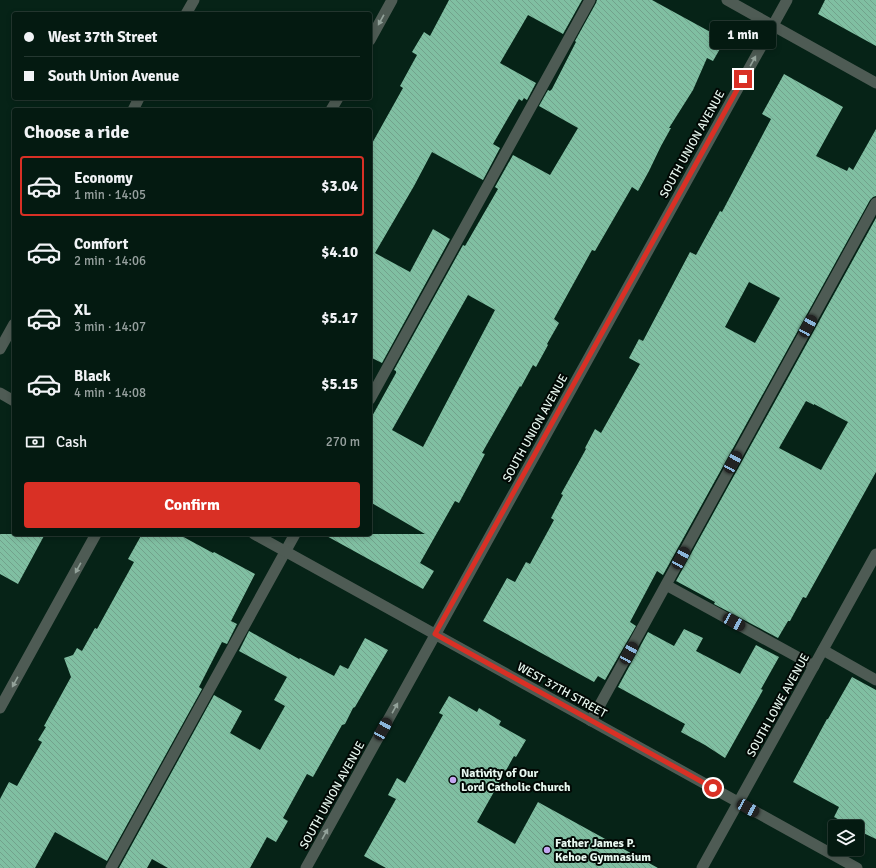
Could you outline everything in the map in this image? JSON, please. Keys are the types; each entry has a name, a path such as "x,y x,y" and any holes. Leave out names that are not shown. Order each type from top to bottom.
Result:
{"street":[{"path":"187,12 194,0"},
{"path":"372,36 392,0"},
{"path":"372,395 590,0"},
{"path":"726,0 876,83"},
{"name":"SOUTH UNION AVENUE","path":"306,868 787,0"},
{"path":"591,721 876,202"},
{"path":"0,349 12,328"},
{"path":"0,393 12,400"},
{"path":"0,708 95,536"},
{"name":"WEST 37TH STREET","path":"258,536 857,868"},
{"path":"110,868 294,536"},
{"name":"SOUTH LOWE AVENUE","path":"702,868 876,554"},
{"path":"666,586 814,666"},
{"path":"823,650 876,680"}],"building":[{"path":"449,0 582,0 563,34 528,15 500,63 536,83 527,100 524,98 522,101 519,99 493,144 500,148 483,180 432,152 375,253 410,272 433,229 450,239 382,363 372,358 372,143 403,88 400,86 417,55 412,52 424,32 430,36"},
{"path":"597,0 652,0 725,40 713,61 707,58 693,90 669,128 671,128 638,191 632,187 595,251 592,250 554,319 559,323 536,367 533,365 521,387 520,386 482,453 485,454 459,503 455,501 420,563 434,571 423,589 327,536 425,534 372,503 372,416 396,373 394,370 463,245 465,246 498,189 495,187 513,155 550,175 578,128 539,106 548,90 550,91 552,89 576,42 575,41","holes":["468,295 495,310 423,447 392,430"]},
{"path":"825,0 876,0 876,46 818,14"},
{"path":"784,74 843,107 816,156 847,171 849,167 853,170 876,129 876,196 870,200 663,575 657,571 630,622 636,626 605,680 598,676 594,682 483,621 507,578 515,582 526,562 530,564 554,520 551,518 563,495 561,494 586,449 585,448 595,429 601,433 640,364 629,358 639,339 643,341 690,252 696,255 720,211 722,212 771,119 762,114","holes":["749,282 780,298 755,343 725,327"]},
{"path":"876,218 876,472 806,598 803,597 790,621 788,621 778,638 714,604 715,602 676,581","holes":["806,401 848,422 821,470 779,448"]},
{"path":"0,534 12,534 12,536 44,536 18,584 0,574"},
{"path":"141,536 182,536 255,574 231,621 237,624 227,644 222,642 199,687 202,689 107,861 55,832 35,868 0,868 0,799 9,782 17,786 42,742 38,740 46,727 44,726 71,677 64,658 73,655 77,648 82,651 95,628 97,629 134,562 128,559"},
{"path":"684,629 703,638 696,651 740,674 756,645 779,657 761,689 763,690 725,758 681,732 685,724 618,687 648,632 674,646"},
{"path":"249,631 299,659 300,658 334,676 340,665 348,669 365,638 388,650 345,724 342,725 313,777 307,774 283,818 288,821 276,842 267,837 250,868 168,868 152,859 147,868 119,868 214,695 242,711 230,733 260,750 285,706 274,700 287,677 239,651"},
{"path":"852,677 876,690 876,839 864,833 864,820 839,820 834,817 839,807 793,782"},
{"name":"Nativity of Our Lord Catholic Church","path":"449,696 477,712 479,708 501,721 499,725 526,740 516,757 514,756 477,822 515,844 538,802 658,868 386,868 364,856 396,799 388,795 397,778 405,783 443,715 439,713"}],"place":[{"name":"Nativity of Our Lord Catholic Church","path":"453,780"},
{"name":"Father James P. Kehoe Gymnasium","path":"547,850"}],"route":[{"path":"713,788 435,634 490,538 743,79"}]}
